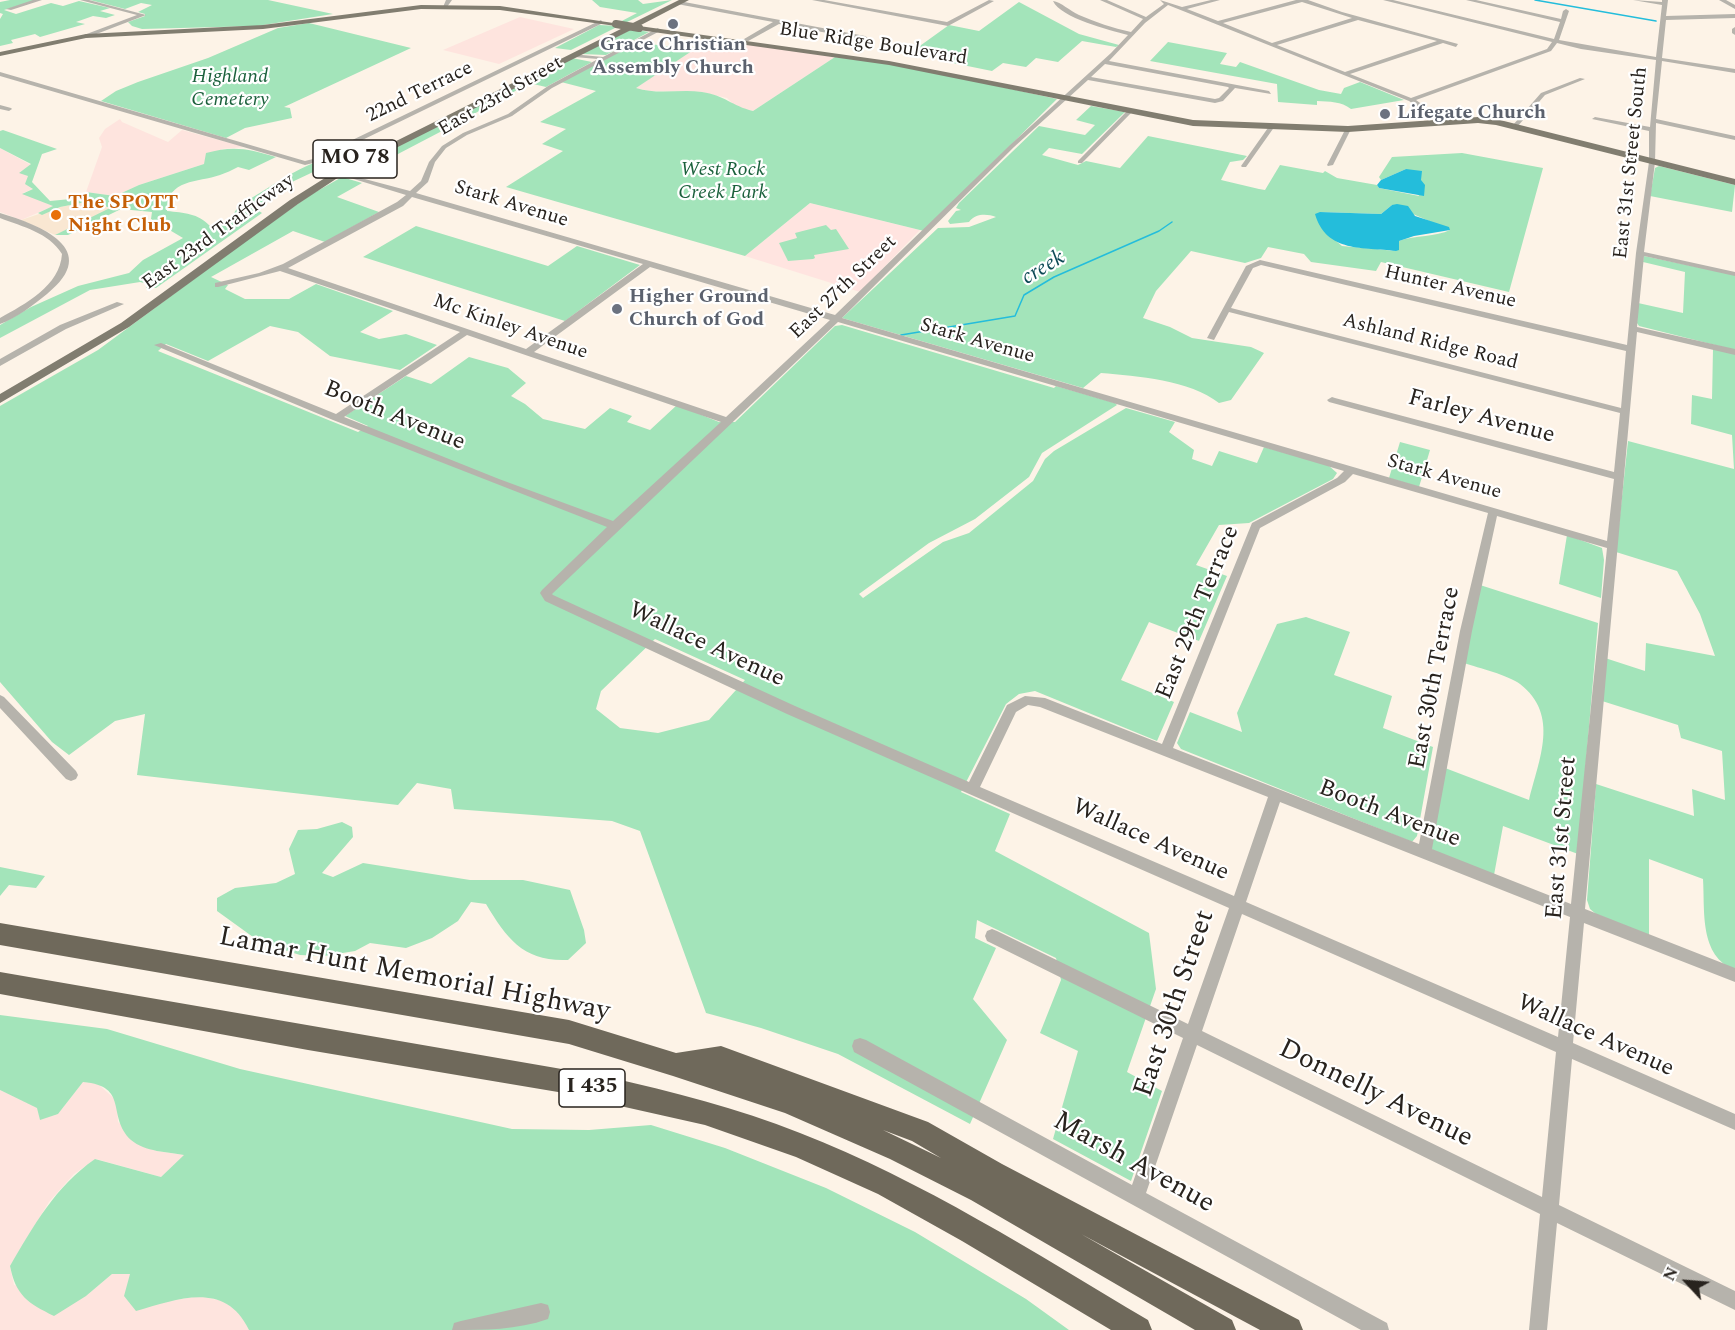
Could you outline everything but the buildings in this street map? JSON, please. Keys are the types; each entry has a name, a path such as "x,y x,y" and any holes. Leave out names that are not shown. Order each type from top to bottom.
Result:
{"highway":[{"name":"Lamar Hunt Memorial Highway","path":"0,934 570,1032 673,1064 787,1101 899,1150 980,1191 1222,1330"},
{"name":"I 435","path":"0,983 214,1023 558,1080 702,1112 799,1145 912,1198 1138,1330"},
{"path":"673,1064 721,1058 919,1131 993,1173 1289,1330"}],"main road":[{"name":"East 23rd Trafficway","path":"0,392 86,342 267,212 336,172 680,1"},
{"name":"Blue Ridge Boulevard","path":"0,54 86,36 263,27 447,3 500,8 889,63 1193,123 1348,129 1485,121 1515,126 1735,183"},
{"name":"East 23rd Trafficway","path":"0,399 125,325 336,172"}],"street":[{"path":"9,9 39,0"},
{"path":"83,0 143,15 86,36"},
{"path":"815,0 946,23 991,1"},
{"path":"1103,0 1147,19"},
{"path":"1182,9 1217,0"},
{"path":"1217,23 1303,0 1358,19 1456,45"},
{"path":"1386,0 1439,9 1556,41 1735,71"},
{"path":"1469,0 1562,21"},
{"path":"1636,0 1665,2"},
{"path":"1722,0 1735,7"},
{"path":"680,1 865,38"},
{"path":"1058,1 1087,19 1114,30 1132,34"},
{"path":"1165,2 1411,100 1444,123"},
{"name":"East 27th Street","path":"549,598 546,593 549,589 835,320 1165,2"},
{"name":"East 31st Street South","path":"1631,349 1652,162 1653,120 1665,2"},
{"path":"1411,100 1549,50 1556,41 1566,11"},
{"path":"1664,18 1735,16"},
{"path":"1271,45 1358,19"},
{"name":"22nd Terrace","path":"0,74 298,162 315,161 601,22"},
{"path":"741,43 778,22"},
{"name":"East 23rd Street","path":"218,285 280,268 369,221 412,195 424,182 432,162 444,147 465,134 518,110 550,87 658,30"},
{"path":"1343,74 1442,41"},
{"path":"548,49 588,58 604,58"},
{"path":"588,58 596,62"},
{"path":"1104,62 1269,93"},
{"path":"1086,78 1218,101 1232,88 1230,86"},
{"path":"1515,126 1543,94 1582,79"},
{"path":"0,106 9,109"},
{"path":"1080,162 1129,111"},
{"path":"1426,124 1432,118 1431,114"},
{"path":"1595,119 1653,130"},
{"path":"1653,120 1735,138"},
{"path":"1244,166 1272,126"},
{"path":"1330,165 1348,129"},
{"name":"Stark Avenue","path":"336,172 1612,546"},
{"path":"0,215 57,241 65,254 60,274 47,290 0,321"},
{"path":"0,227 13,221"},
{"path":"1640,253 1735,274"},
{"name":"Hunter Avenue","path":"1226,309 1250,266 1260,262 1631,349"},
{"path":"527,353 647,265"},
{"name":"Mc Kinley Avenue","path":"280,268 728,421"},
{"path":"0,363 63,327 120,304"},
{"path":"1211,338 1226,309"},
{"name":"Ashland Ridge Road","path":"1226,309 1626,412"},
{"path":"1633,329 1735,352"},
{"path":"336,418 465,332"},
{"name":"Booth Avenue","path":"158,345 495,481 615,526"},
{"name":"East 31st Street","path":"1538,1330 1631,349"},
{"name":"Farley Avenue","path":"1332,400 1619,477"},
{"name":"East 29th Terrace","path":"1166,751 1256,526 1341,480 1351,470"},
{"name":"East 30th Terrace","path":"1424,853 1466,631 1493,512"},
{"name":"Wallace Avenue","path":"549,598 693,666 1735,1122"},
{"path":"0,700 70,775"},
{"name":"Booth Avenue","path":"973,788 1011,709 1025,700 1041,702 1735,975"},
{"name":"East 30th Street","path":"1136,1197 1276,795"},
{"name":"Donnelly Avenue","path":"992,936 1735,1301"},
{"name":"Marsh Avenue","path":"860,1046 1380,1330"},
{"path":"461,1330 541,1312"}],"shaded area":[{"path":"520,17 574,29 499,64 443,50"},
{"path":"710,39 835,57 753,111 736,107 727,98 701,92 649,91 635,88"},
{"path":"120,119 122,122 168,142 182,130 245,147 222,149 204,164 139,185 115,196 86,192 102,147 99,138 105,129"},
{"path":"0,148 31,165 20,172 28,176 33,189 23,193 54,206 21,220 0,212"},
{"name":"The SPOTT Night Club","path":"91,201 111,209 55,235 21,220 60,207"},
{"path":"810,203 920,230 860,292 745,256"},
{"path":"83,1082 97,1083 117,1101 118,1122 156,1151 185,1155 161,1177 96,1159 74,1174 49,1202 10,1266 14,1285 86,1296 112,1274 131,1274 169,1301 199,1296 223,1301 242,1315 249,1330 0,1330 0,1090 38,1108 40,1119 58,1114"}],"green space":[{"path":"37,0 4,10 16,14 51,3 63,6 79,1 110,8 100,11 115,15 106,18 93,16 76,22 85,24 40,37 35,34 11,40 13,43 0,46 0,19 3,14 0,13 0,2"},
{"path":"90,0 268,0 333,14 257,26 142,29 128,22 145,16 138,12 152,5 141,3 125,9"},
{"path":"592,0 638,0 643,4 672,0 625,23 618,23 637,13 600,7"},
{"path":"1019,2 1079,34 1119,45 1116,47 1082,41 1058,62 1036,58 1026,67 1003,63 992,71 938,60 945,53 917,48 949,25 979,31"},
{"name":"Highland Cemetery","path":"309,23 411,48 284,107 290,108 292,118 245,128 226,138 101,101 116,91 208,58 278,28"},
{"path":"599,25 619,26 571,50 555,48"},
{"path":"632,29 649,32 606,55 581,54"},
{"name":"West Rock Creek Park","path":"710,39 636,88 652,91 710,93 753,111 835,57 900,65 1057,99 924,231 810,203 745,256 506,187 563,151 542,144 566,129 540,122 596,91 561,82 638,42 689,50"},
{"path":"1168,42 1227,53 1220,64 1236,67 1240,62 1319,90 1341,94 1344,88 1360,82 1404,100 1351,109 1331,102 1317,101 1317,105 1278,102 1277,84 1150,61"},
{"path":"572,58 592,62 546,87 529,83 358,176 351,174 350,171 355,168"},
{"path":"1091,106 1125,112 1082,154 1049,148 1042,155 1078,165 1086,161 1120,168 1148,136 1247,156 1243,160 1230,162 1221,180 1265,190 1280,165 1323,173 1325,171 1337,178 1419,196 1406,169 1381,180 1379,177 1392,157 1462,153 1543,168 1509,292 1381,262 1376,271 1311,262 1304,254 1268,247 1261,258 1245,263 1191,251 1156,291 1143,318 1170,327 1192,338 1251,347 1264,353 1231,400 1219,403 1207,395 1178,384 1131,376 1101,373 1083,388 842,318 938,228 969,227 996,217 982,215 969,222 950,224 948,221 956,211 961,210 956,208 959,203 1039,126 1085,135 1095,125 1076,120","holes":["1392,205 1450,230 1399,241 1396,251 1342,246 1322,229 1320,212 1381,214"]},
{"path":"3,130 57,149 42,154 32,182 50,201 71,199 86,192 115,196 139,185 204,164 206,153 225,149 241,149 276,157 249,170 238,167 220,175 185,184 172,193 168,200 167,211 196,216 210,226 226,223 239,206 300,169 341,154 347,156 275,190 256,209 262,213 156,288 146,288 148,284 140,282 90,290 0,338 0,325 31,307 78,286 129,273 143,260 183,238 151,219 152,212 121,209 68,235 55,235 110,208 91,201 60,207 42,215 38,213 53,206 22,194 33,189 25,184 28,176 19,173 31,164 0,148 0,131"},
{"path":"1659,166 1735,185 1732,212 1650,196 1655,168"},
{"path":"342,177 362,183 337,197 379,212 325,242 293,231 211,277 228,285 225,289 245,299 289,299 316,284 393,311 360,332 379,339 406,334 437,345 400,370 330,356 298,332 270,326 208,361 166,344 158,351 358,432 368,426 345,416 406,376 431,384 469,357 508,368 526,383 511,396 543,419 585,429 610,408 632,416 627,422 650,430 677,405 719,422 735,422 835,326 842,325 1117,405 1042,453 1029,477 975,519 929,543 859,594 863,598 943,542 969,533 1033,481 1045,459 1054,451 1126,408 1175,422 1169,432 1194,450 1192,459 1212,466 1219,451 1257,463 1264,447 1328,465 1337,473 1333,479 1249,523 1219,525 1196,565 1227,576 1199,641 1149,622 1121,680 1174,702 1157,741 1035,691 1019,694 1006,704 961,792 1010,814 995,851 1149,933 1156,989 1127,1072 1162,1091 1131,1181 1053,1139 1078,1051 1040,1033 1061,980 1056,958 977,920 975,938 996,948 973,999 1007,1040 970,1124 838,1054 761,1028 706,1013 640,831 612,821 454,809 451,789 417,783 398,805 137,775 145,714 115,721 69,755 52,742 0,682 0,406 98,350 312,194","holes":["655,639 745,680 709,720 658,733 620,728 596,709 601,691"]},
{"path":"826,225 831,230 836,229 849,249 814,255 813,259 788,261 779,243 797,238 795,233"},
{"path":"416,226 548,266 577,246 640,265 565,321 363,257"},
{"path":"1644,256 1735,275 1735,350 1639,326 1637,323 1638,303 1683,313 1685,272 1643,262"},
{"path":"1713,349 1735,354 1735,970 1723,963 1715,954 1710,943 1706,931 1703,879 1649,859 1649,935 1596,914 1590,909 1587,900 1596,784 1694,816 1692,789 1725,800 1722,751 1681,738 1678,725 1602,701 1605,658 1645,671 1646,643 1715,656 1700,614 1677,571 1616,552 1628,441 1734,469 1732,435 1691,424 1692,395 1712,399"},
{"path":"1400,442 1430,450 1419,487 1389,478"},
{"path":"1567,535 1602,548 1604,560 1601,598 1559,584"},
{"path":"1480,585 1598,623 1578,854 1503,826 1494,875 1433,851 1430,845 1445,768 1529,800 1541,753 1543,724 1540,709 1532,696 1515,681 1464,663"},
{"path":"1306,617 1350,632 1334,675 1392,696 1383,728 1433,747 1417,836 1412,842 1181,749 1177,743 1190,712 1242,732 1237,713 1277,624"},
{"path":"342,822 352,827 353,837 322,873 333,877 363,863 470,880 523,880 570,890 584,930 586,943 568,960 540,957 518,946 501,928 486,904 471,902 458,921 432,938 406,948 370,943 355,951 324,956 300,955 253,937 217,911 217,898 235,888 276,883 295,874 289,849 298,830 317,829"},
{"path":"0,867 45,876 36,888 9,885 0,896"},
{"path":"0,1015 107,1029 240,1069 512,1129 589,1130 651,1125 725,1148 826,1188 915,1232 1026,1299 1069,1330 249,1330 239,1314 227,1304 214,1299 199,1297 184,1299 136,1311 124,1296 130,1274 112,1274 86,1296 54,1316 24,1297 16,1285 10,1266 57,1194 95,1159 161,1177 184,1155 150,1149 131,1140 124,1131 112,1096 107,1089 98,1085 83,1082 58,1114 40,1120 37,1108 0,1090"}],"water":[{"path":"1406,169 1422,171 1421,180 1425,185 1424,196 1379,188 1377,185 1381,180"},
{"path":"1392,205 1408,206 1415,216 1449,227 1450,230 1399,241 1399,250 1396,251 1359,248 1337,242 1328,236 1320,227 1315,214 1320,212 1381,214"}],"waterway":[{"path":"1535,0 1656,21"},
{"name":"creek","path":"901,335 1015,316 1024,295 1054,277 1159,231 1172,222"}],"place":[{"name":"Grace Christian Assembly Church","path":"673,24"},
{"name":"Lifegate Church","path":"1385,114"},
{"name":"The SPOTT Night Club","path":"56,215"},
{"name":"Higher Ground Church of God","path":"617,309"}]}
